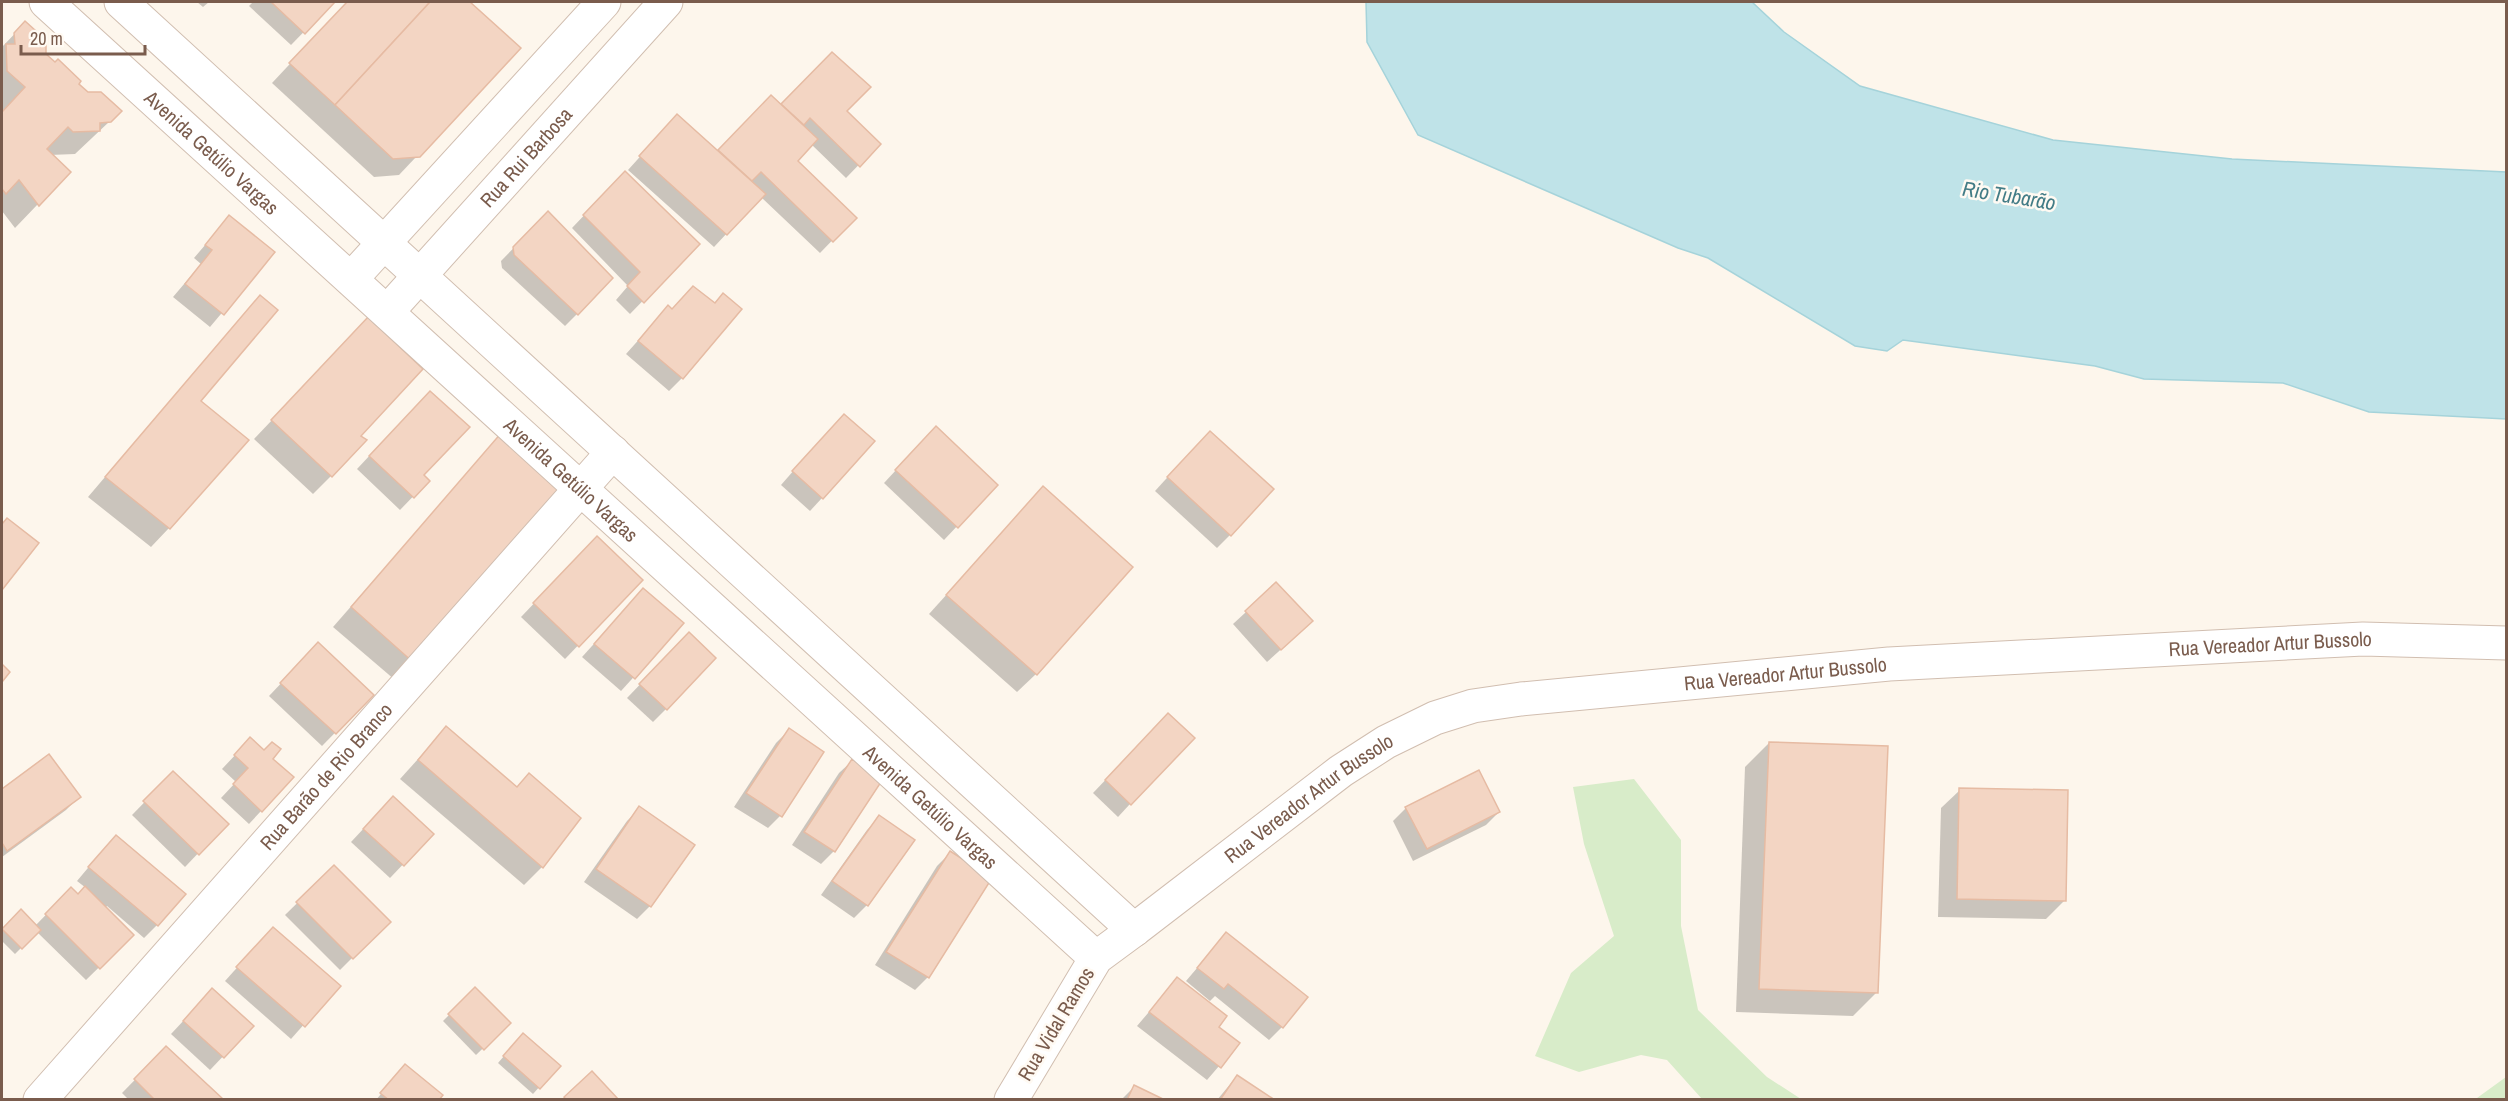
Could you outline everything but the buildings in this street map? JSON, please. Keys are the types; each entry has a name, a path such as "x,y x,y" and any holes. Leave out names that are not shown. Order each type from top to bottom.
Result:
{"street":[{"name":"Avenida Getúlio Vargas","path":"46,2 1096,958"},
{"path":"121,2 1134,930"},
{"path":"351,279 604,2"},
{"path":"614,2 642,27"},
{"name":"Rua Rui Barbosa","path":"387,312 666,2"},
{"name":"Rua Barão de Rio Branco","path":"40,1100 613,452"},
{"name":"Rua Vereador Artur Bussolo","path":"1134,930 1341,771 1386,742 1435,718 1473,706 1521,699 1889,664 2363,639 2506,643"},
{"name":"Rua Vidal Ramos","path":"1011,1100 1096,958 1134,930"}],"green space":[{"path":"1634,779 1681,840 1681,926 1698,1010 1767,1077 1801,1099 1702,1099 1667,1060 1641,1055 1579,1072 1535,1056 1571,973 1614,936 1584,844 1573,787"},
{"path":"2506,1077 2506,1099 2475,1099 2477,1098"}],"water":[{"name":"Rio Tubarão","path":"1366,2 1752,2 1784,32 1860,86 2053,140 2232,159 2506,172 2506,419 2369,412 2283,383 2144,379 2095,366 1903,340 1887,351 1855,346 1708,258 1678,248 1418,135 1367,42"}]}
